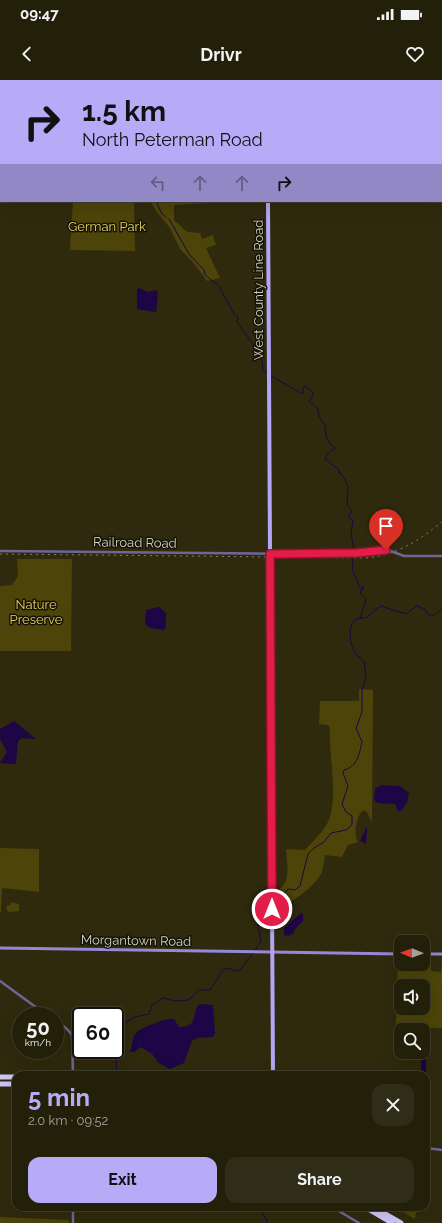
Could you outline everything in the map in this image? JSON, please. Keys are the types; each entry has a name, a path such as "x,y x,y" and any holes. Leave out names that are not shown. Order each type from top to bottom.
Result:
{"highway":[{"path":"0,1077 12,1077"},
{"path":"0,1084 12,1084"},
{"path":"371,1211 392,1223"},
{"path":"380,1211 401,1223"}],"main road":[{"name":"West County Line Road","path":"268,202 272,1071"},
{"name":"Morgantown Road","path":"0,948 394,954"},
{"path":"430,954 442,954"}],"street":[{"name":"Railroad Road","path":"0,551 270,554 356,553 388,550 404,556 442,556"},
{"path":"0,981 36,1007"},
{"path":"64,1027 72,1035 73,1071"},
{"path":"430,1148 442,1150"},
{"path":"73,1211 73,1223"},
{"path":"339,1211 359,1223"}],"green space":[{"name":"German Park","path":"73,202 135,202 135,251 70,250"},
{"path":"151,202 210,202 174,205 174,220 187,232 200,233 202,239 213,235 216,245 206,248 220,278 207,281 193,262 180,249 170,228"},
{"name":"Nature Preserve","path":"17,559 72,559 71,651 0,651 0,586 12,585 18,576"},
{"path":"359,689 373,690 372,822 367,812 363,810 356,826 356,839 358,842 348,845 342,857 325,855 321,874 318,879 295,899 276,910 276,891 284,884 287,873 286,849 305,850 325,827 331,813 333,802 333,776 330,728 328,725 319,724 320,701 359,701"},
{"path":"0,848 39,849 39,892 2,888 1,912 0,912"},
{"path":"11,902 19,904 19,911 8,912 6,906 11,905"},
{"path":"430,956 431,971 441,972 442,956 442,1028 430,1028 430,1023 396,1023 396,1015 430,1015 430,979 397,979 398,971 430,971"},
{"path":"401,1211 416,1211 415,1219"},
{"path":"0,1217 69,1220 69,1223 0,1223"}],"shaded area":[{"path":"139,288 148,292 157,290 158,295 156,312 137,309 137,289"},
{"path":"159,607 166,613 166,627 164,630 150,628 145,624 146,610"},
{"path":"14,721 36,739 22,738 18,741 16,764 0,763 7,752 0,739 0,729"},
{"path":"381,785 400,786 409,793 407,803 401,811 398,811 395,804 378,803 374,800 375,789"},
{"path":"367,828 366,844 360,841"},
{"path":"301,913 303,914 303,921 295,929 293,934 288,936 284,935 284,928"},
{"path":"200,1004 213,1005 215,1033 213,1037 197,1038 192,1041 184,1063 170,1069 159,1063 152,1054 141,1047 134,1052 130,1052 136,1033 143,1028 154,1023 171,1019 174,1019 179,1027 186,1026 193,1022 197,1007"},
{"path":"421,1059 426,1059 426,1071 421,1071"}],"waterway":[{"path":"156,202 162,214 166,217"},
{"path":"169,219 189,254 204,270 205,275 219,286 234,314 238,317 237,322 261,355 263,370 267,373"},
{"path":"271,376 303,394 303,388 305,386 313,392 313,396 309,401 318,409 319,416 325,425 326,436 330,444 335,448 327,454 325,459 339,470 339,474 341,473 348,486 347,505 352,511 348,516 353,521 351,532 354,551 352,569 360,588 363,586 363,590 361,590 360,593 366,599 360,619"},
{"path":"274,907 288,889 295,890 300,886 308,854 324,842 331,833 346,830 352,825 352,816 346,812 342,804 348,786 343,773 344,770 355,763 360,751 362,742 356,728 362,712 362,690 366,678 364,661 353,650 350,636 352,623 356,619 367,617 382,606 406,614 417,606 425,609 427,614 432,615 436,614 442,609"},
{"path":"255,950 261,941 256,916 257,912 271,907"},
{"path":"124,1024 135,1017 149,1014 152,1005 163,998 175,1001 189,1000 198,990 210,990 224,969 240,970 253,953"},
{"path":"116,1059 117,1071"},
{"path":"261,1211 267,1220 266,1223"}],"railway":[{"path":"0,554 366,558 388,554 407,546 442,522"}],"route":[{"path":"272,909 270,554 357,553 386,550"}]}
